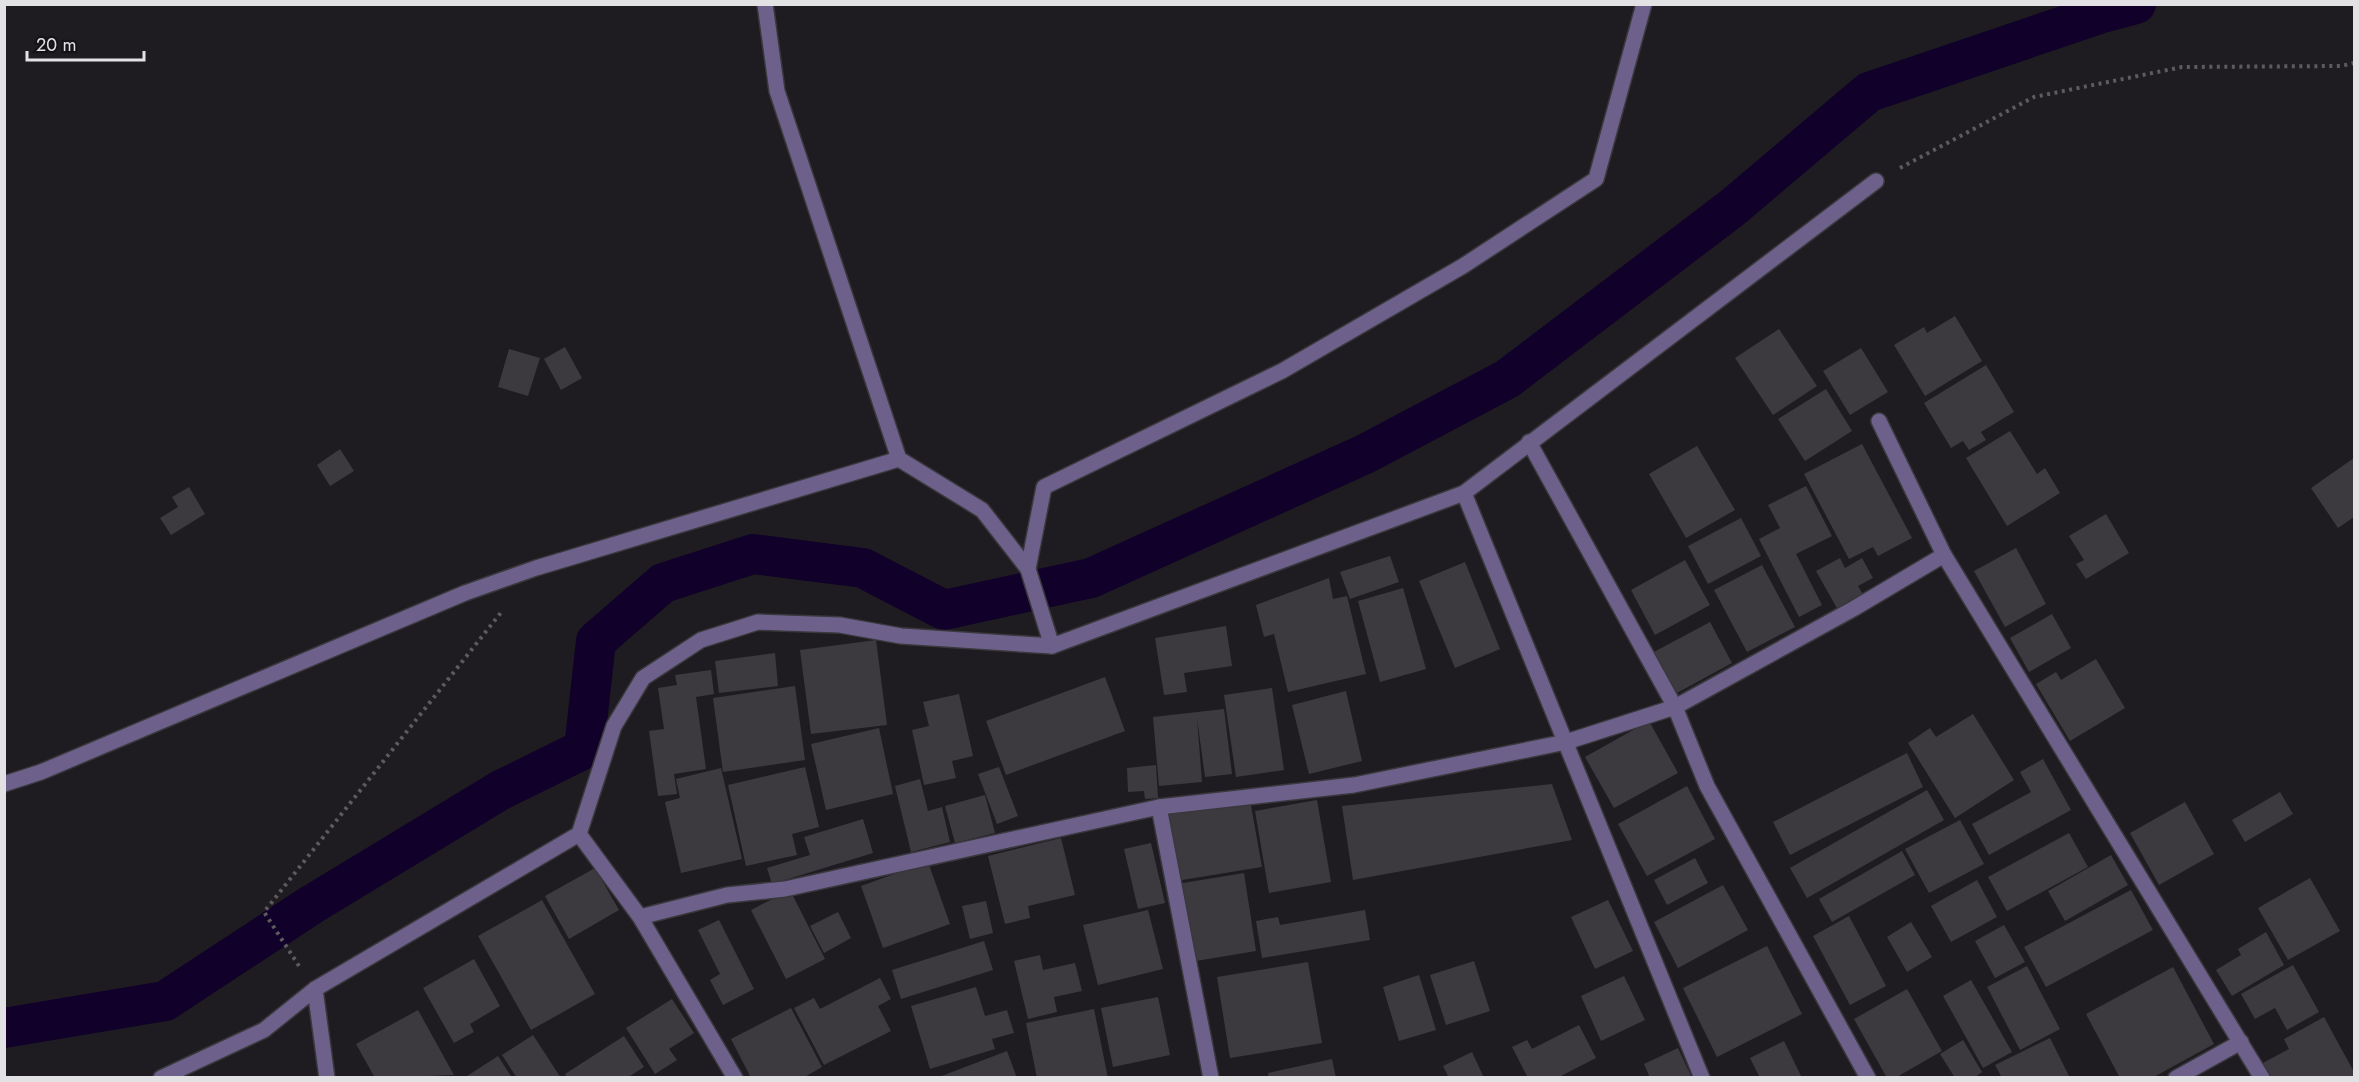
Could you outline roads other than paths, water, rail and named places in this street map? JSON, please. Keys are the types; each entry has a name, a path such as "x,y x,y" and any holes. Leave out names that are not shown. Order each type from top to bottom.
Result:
{"street":[{"path":"765,4 777,91 899,459 982,510 1028,569 1052,646"},
{"path":"1028,569 1044,487 1282,371 1464,266 1596,179 1644,4"},
{"path":"161,1077 264,1030 315,989 579,834 614,726 643,678 701,640 758,622 840,625 901,636 1052,646 1464,493 1876,181"},
{"path":"1879,421 1944,555 2262,1077"},
{"path":"1529,442 1675,707 1707,786 1868,1077"},
{"path":"4,783 41,772 465,593 536,568 899,459"},
{"path":"1464,493 1702,1077"},
{"path":"640,917 727,896 785,889 1159,807 1354,785 1566,742 1675,707 1853,609 1944,555"},
{"path":"1159,807 1211,1077"},
{"path":"579,834 640,917 735,1077"},
{"path":"315,989 327,1077"},
{"path":"2176,1077 2241,1042"}],"waterway":[{"path":"4,1028 165,1001 311,905 499,791 584,749 596,641 663,583 753,554 863,568 944,610 1091,578 1365,454 1507,379 1732,208 1869,92 2099,14 2136,4"}]}
